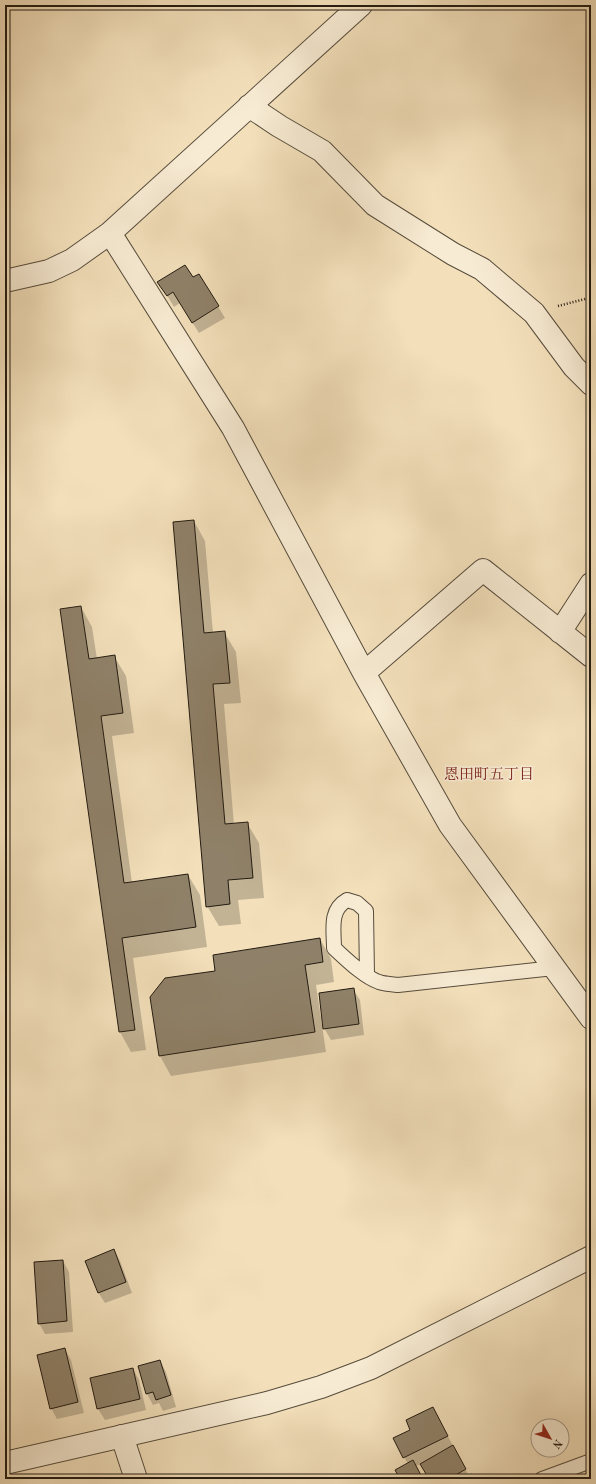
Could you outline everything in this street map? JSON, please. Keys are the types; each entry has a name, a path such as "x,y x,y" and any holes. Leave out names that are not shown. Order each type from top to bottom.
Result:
{"street":[{"path":"5,281 55,269 72,260 110,233 361,5"},
{"path":"250,106 279,126 322,151 375,205 453,254 482,268 534,313 583,364 591,384"},
{"path":"110,233 234,428 364,673 450,825 591,1018"},
{"path":"364,673 483,570 591,656"},
{"path":"560,632 591,584"},
{"path":"5,1463 267,1404 328,1384 371,1368 591,1257"},
{"path":"122,1436 136,1479"}],"lane":[{"path":"368,975 366,911 357,903 347,900 340,904 334,914 334,948 349,963 379,982 398,985 554,968"},
{"path":"542,1479 591,1460"}],"path":[{"path":"534,313 585,299 591,295"}],"building":[{"path":"185,265 193,277 199,274 219,306 192,323 173,292 167,296 157,282"},
{"path":"194,520 204,633 225,631 230,683 213,684 225,824 248,822 253,878 228,880 230,904 206,907 173,522"},
{"path":"81,606 89,659 115,655 123,713 101,716 124,883 188,874 196,927 122,938 135,1030 119,1032 60,609"},
{"path":"320,938 323,962 305,965 315,1032 159,1056 150,997 165,978 215,971 213,955"},
{"path":"354,988 359,1024 323,1029 319,993"},
{"path":"114,1249 126,1282 98,1293 85,1261"},
{"path":"63,1260 67,1321 38,1324 34,1262"},
{"path":"65,1348 78,1402 50,1409 37,1355"},
{"path":"160,1360 171,1395 156,1400 153,1392 146,1394 138,1366"},
{"path":"133,1368 140,1399 97,1409 90,1378"},
{"path":"433,1407 448,1436 403,1458 393,1438 410,1430 406,1420"},
{"path":"453,1445 466,1469 449,1479 429,1479 420,1464"},
{"path":"413,1460 423,1479 400,1479 395,1470"},
{"path":"472,1474 475,1479 462,1479"}],"district":[{"name":"恩田町五丁目","path":"489,774"}]}
